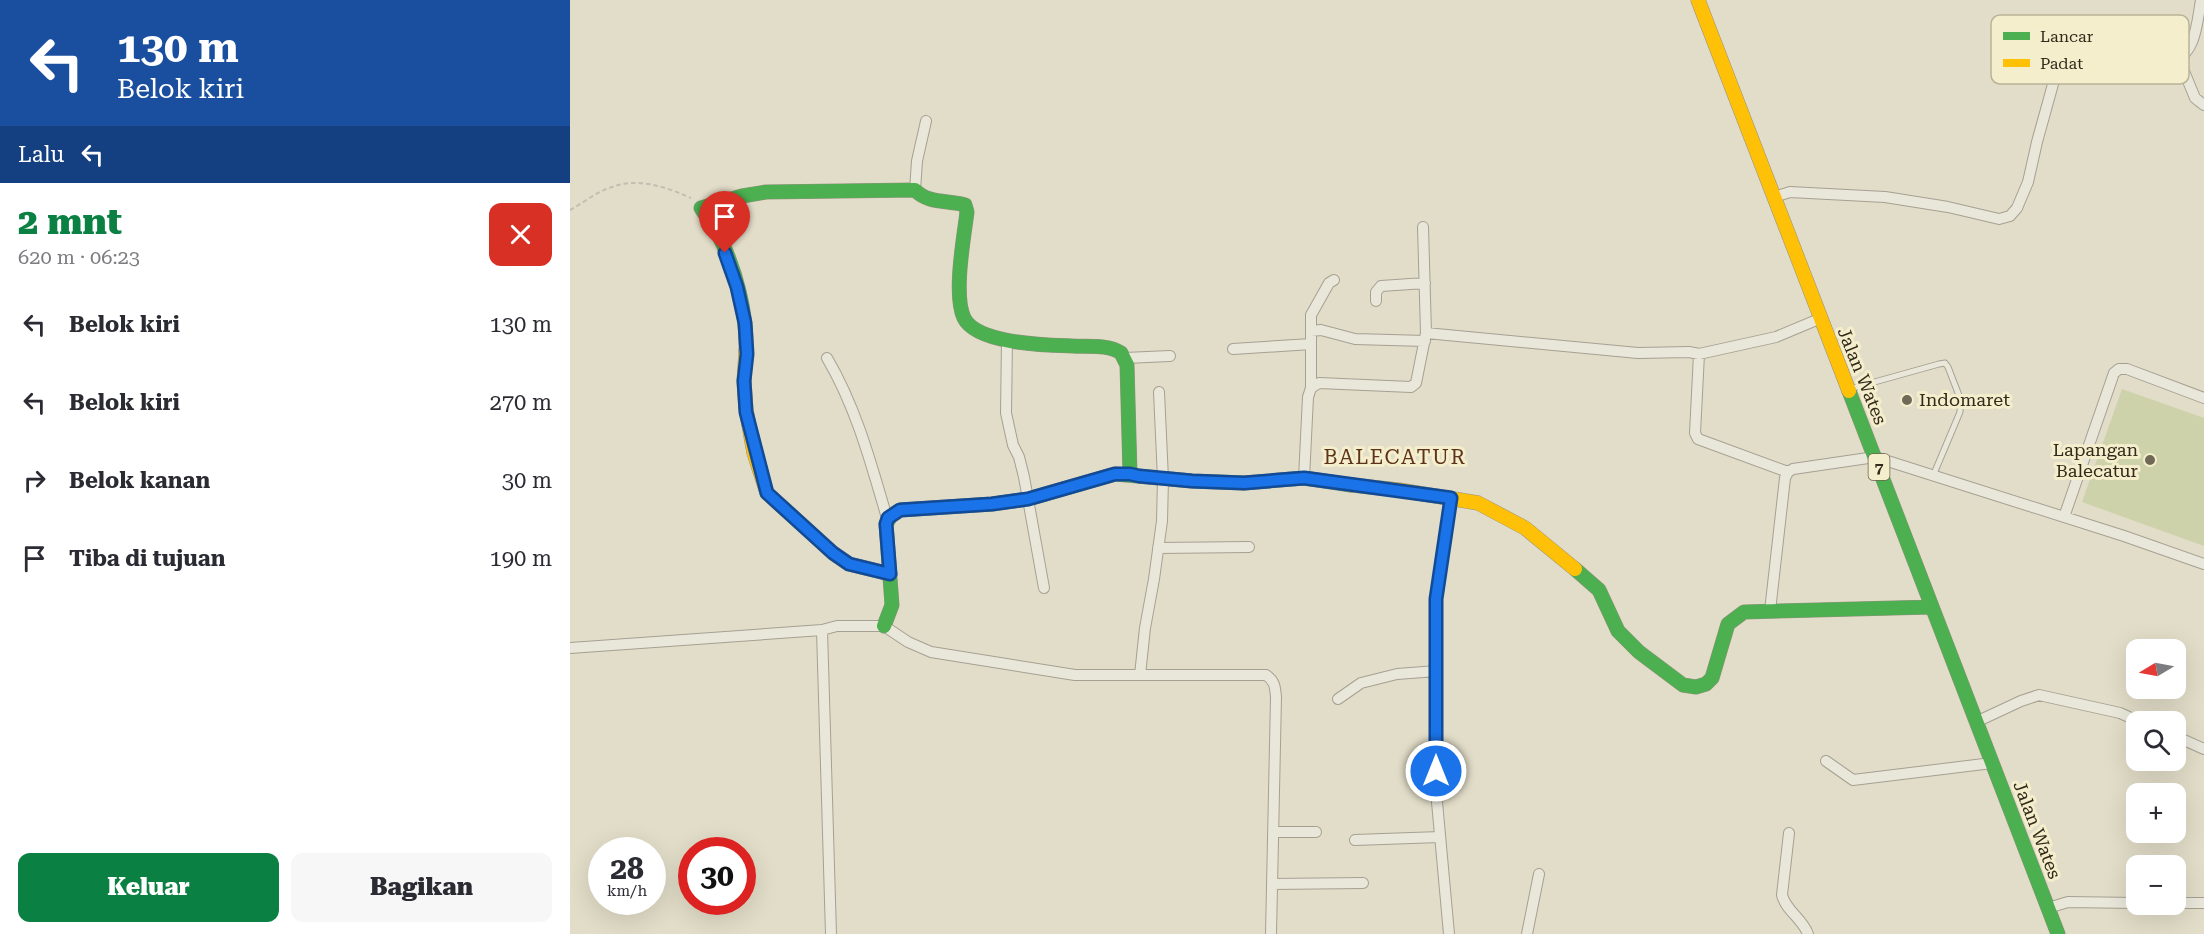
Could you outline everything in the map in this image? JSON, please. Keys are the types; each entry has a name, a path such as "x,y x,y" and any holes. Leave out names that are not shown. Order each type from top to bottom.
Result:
{"main road":[{"name":"Jalan Wates","path":"1698,0 1819,319 1875,457 2058,934"},
{"path":"890,574 849,564 833,553 767,493 746,412 745,323 737,287 718,236 701,208 742,196 766,192 915,190 918,194 931,200 965,205 961,279 964,319 975,331 1030,345 1119,350 1125,358 1130,474"},
{"path":"884,626 892,605 886,524 888,518 900,510 992,504 1028,499 1115,474 1244,483 1304,478 1478,503 1525,528 1595,585 1602,593 1610,619 1619,633 1683,686 1692,688 1715,677 1727,627 1734,617 1744,612 1932,607"}],"street":[{"path":"2189,46 2196,29 2201,0"},
{"path":"2189,83 2195,98 2204,105"},
{"path":"1774,197 1790,192 1885,197 1948,207 1999,219 2010,216 2018,208 2028,182 2053,84"},
{"path":"915,190 917,161 926,121"},
{"path":"1311,388 1320,383 1414,386 1418,378 1426,337 1423,227"},
{"path":"1304,478 1308,397 1311,388 1311,315 1329,284 1334,280"},
{"path":"1377,301 1376,292 1381,286 1425,283"},
{"path":"1311,331 1321,330 1355,339 1426,337 1638,353 1689,352 1699,354 1776,337 1819,319"},
{"path":"1007,340 1006,413 1028,499 1044,588"},
{"path":"1233,349 1311,344"},
{"path":"1699,354 1695,433 1698,439 1788,472"},
{"path":"1125,358 1170,356"},
{"path":"827,358 851,405 888,518"},
{"path":"2064,517 2114,373 2119,369 2127,369 2204,398"},
{"path":"1140,675 1144,628 1162,521 1160,392"},
{"path":"1770,611 1785,478 1788,472 1793,469 1875,457 2204,564"},
{"path":"1449,934 1436,791 1436,599 1451,498"},
{"path":"1158,548 1249,547"},
{"path":"570,648 822,630 837,626 884,626 908,642 931,652 1075,675 1266,675 1274,682 1276,697 1271,934"},
{"path":"822,630 831,934"},
{"path":"1338,699 1361,683 1397,674 1437,671"},
{"path":"1976,722 2039,695 2126,716"},
{"path":"2186,740 2204,748"},
{"path":"1826,761 1852,780 1992,763"},
{"path":"1273,832 1316,832"},
{"path":"1789,833 1782,895 1784,904 1801,921 1808,934"},
{"path":"1356,840 1440,837"},
{"path":"1527,934 1539,874"},
{"path":"1272,884 1363,883"},
{"path":"2048,908 2068,902 2126,903"},
{"path":"2186,903 2204,903"}],"lane":[{"path":"1848,390 1945,363 1960,398 1960,412 1933,476"}],"path":[{"path":"570,210 611,187 639,182 670,188 695,200 701,208"}],"green space":[{"name":"Lapangan Balecatur","path":"2122,389 2204,418 2204,546 2082,502"}],"traffic: fast":[{"path":"746,351 745,322 731,263 719,236 701,208 742,196 766,192 915,190 932,200 965,205 967,212 959,281 959,295 964,318 971,327 997,338 1030,344 1104,347 1121,353 1127,365 1130,474"},
{"path":"1849,391 2058,934"},
{"path":"884,626 892,605 886,524 891,516 900,510 992,504 1028,499 1115,474 1244,483 1304,478 1351,485"},
{"path":"1575,569 1599,590 1618,631 1639,652 1683,685 1696,687 1706,684 1712,678 1728,624 1744,612 1932,607"}],"traffic: slow":[{"path":"1698,0 1849,391"},
{"path":"746,351 744,381 746,409 754,453 767,493 833,553 849,564 890,574"},
{"path":"1351,485 1478,503 1525,528 1575,569"}],"place":[{"name":"Indomaret","path":"1907,400"},
{"name":"Lapangan Balecatur","path":"2150,460"}],"district":[{"name":"BALECATUR","path":"1395,457"}],"route":[{"path":"725,253 737,287 745,323 746,412 767,493 833,553 849,564 890,574 886,524 891,515 900,510 992,504 1028,499 1115,474 1244,483 1304,478 1451,498 1436,599 1436,771"}]}
